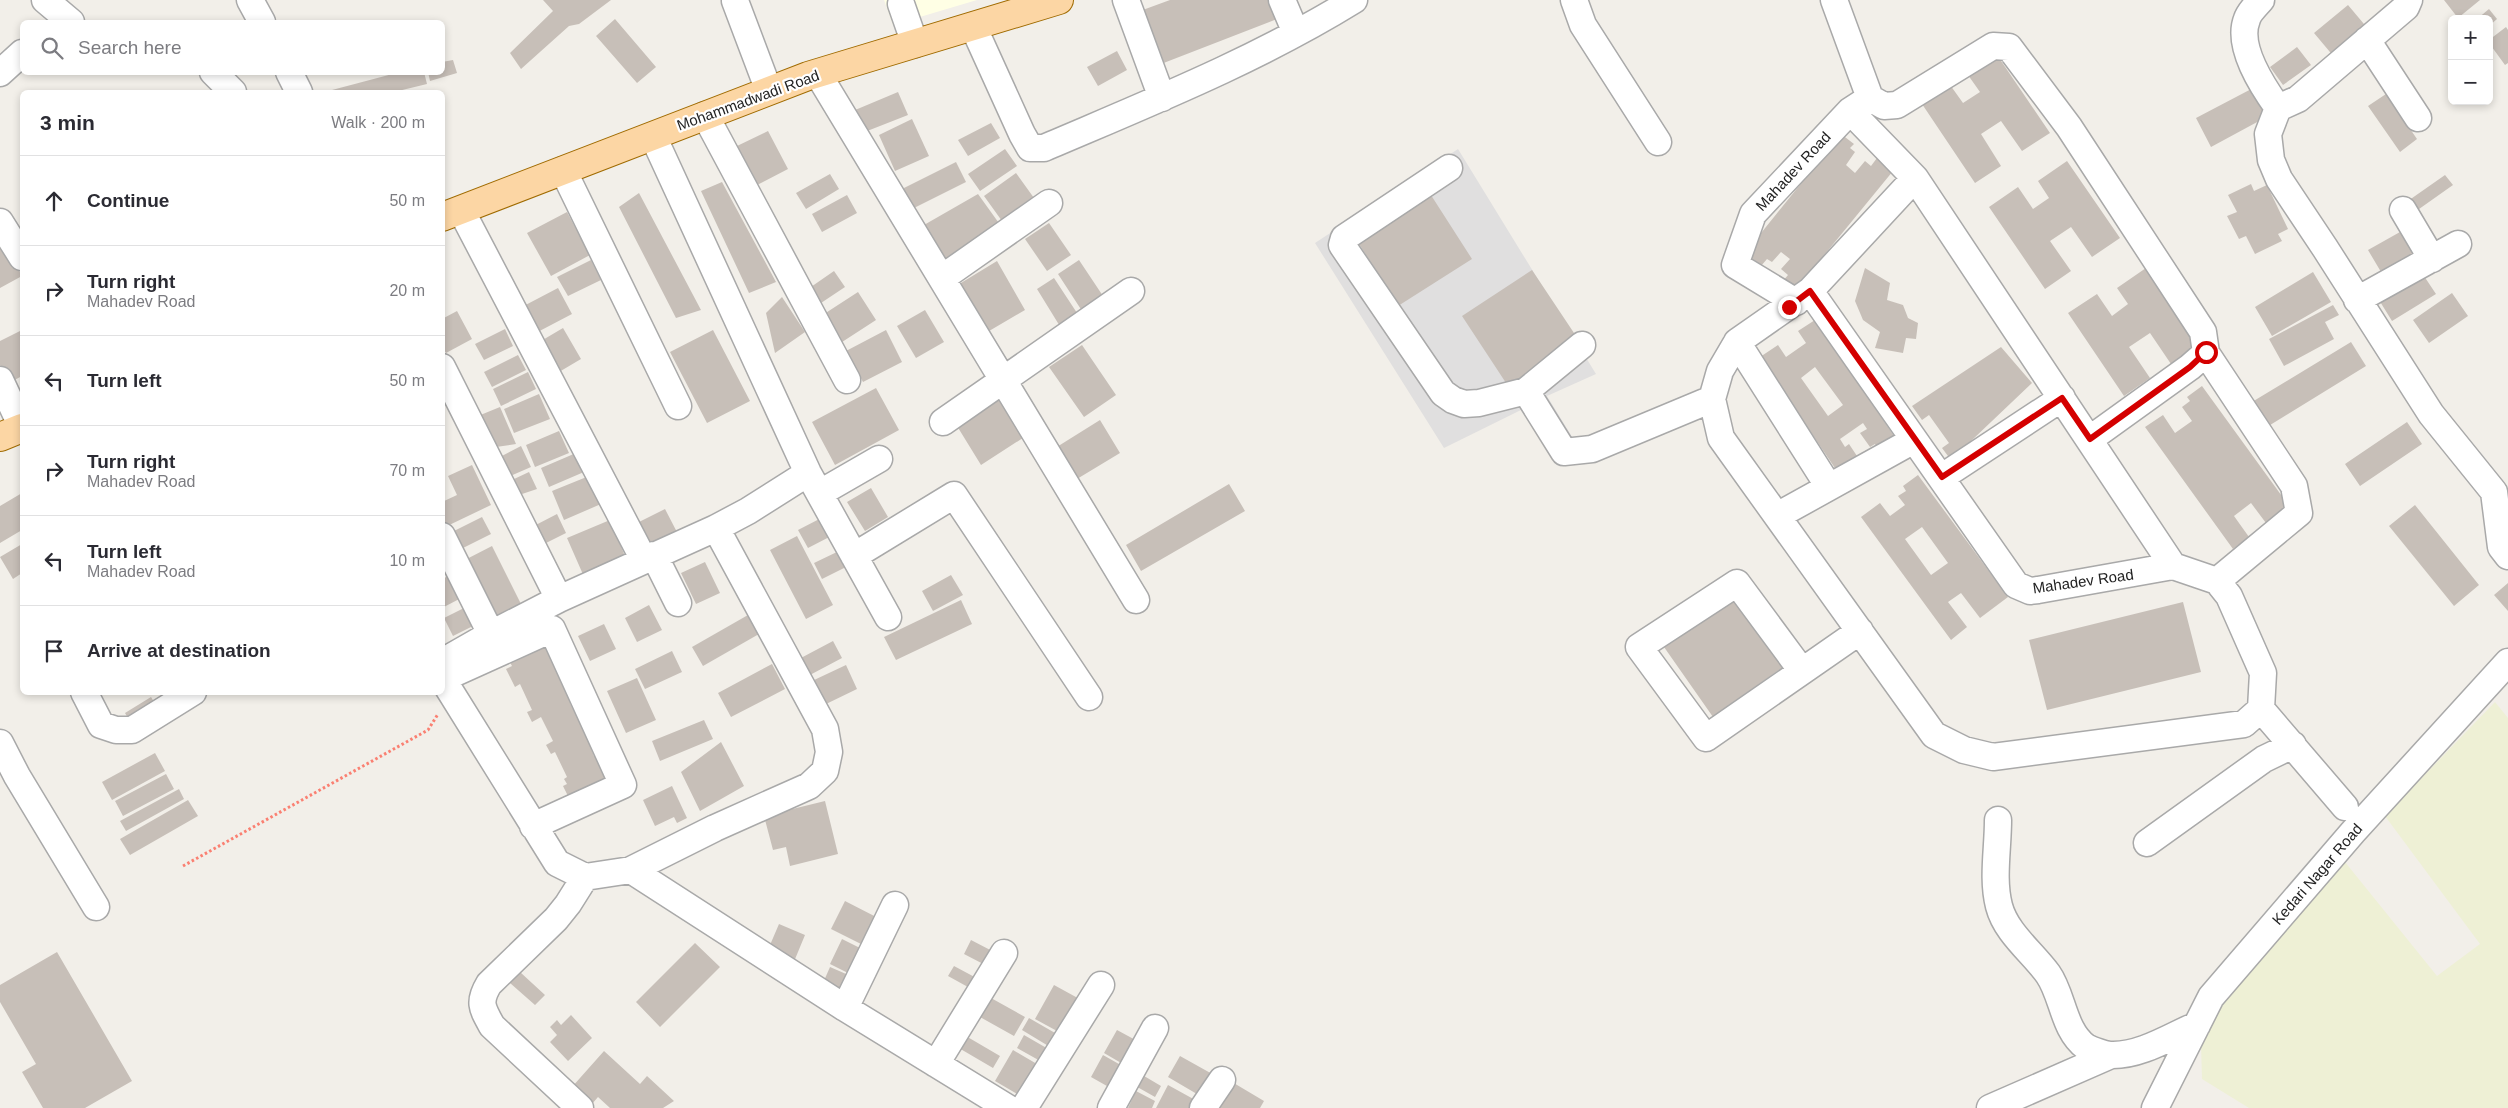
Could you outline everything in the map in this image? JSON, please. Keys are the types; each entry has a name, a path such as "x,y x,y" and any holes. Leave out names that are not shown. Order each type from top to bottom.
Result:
{"main road":[{"name":"Mohammadwadi Road","path":"452,214 769,91 818,74 1059,0"}],"street":[{"path":"250,0 261,20"},
{"path":"1126,0 1162,98"},
{"path":"1282,0 1296,33"},
{"path":"973,26 1030,148 1044,148 1162,98 1296,33 1354,0"},
{"path":"1574,0 1583,25 1658,142"},
{"path":"1834,0 1860,104 1915,178 2174,566 2217,581 2229,596 2263,673 2261,709 2345,807"},
{"path":"2261,0 2247,17 2243,32 2254,70 2262,86 2278,108"},
{"path":"2409,0 2406,7 2298,100 2278,108 2268,134 2271,160 2279,179 2326,248 2357,300 2431,414 2494,492 2501,547 2508,556"},
{"path":"735,1 769,91"},
{"path":"905,1 915,44"},
{"path":"2367,40 2418,118"},
{"path":"1860,104 1897,105 1993,46 2001,44 2009,47 2069,126 2203,332 2206,352 2294,486 2298,513 2217,581"},
{"path":"0,73 20,55"},
{"path":"818,74 1136,600"},
{"path":"216,75 231,90"},
{"path":"290,75 298,90"},
{"name":"Mahadev Road","path":"1860,104 1753,214 1735,265 1803,296 1942,477 2016,586 2030,591 2072,586 2174,566"},
{"path":"705,115 847,380"},
{"path":"653,136 814,483 888,617"},
{"path":"1449,168 1344,238 1342,245 1443,392 1452,400 1464,404 1529,396 1582,345"},
{"path":"563,170 678,406"},
{"path":"1915,178 1803,296 1737,342 1720,372 1712,399 1721,438 1934,735 1964,750 1993,757 2244,724 2261,709"},
{"path":"942,278 1050,203"},
{"path":"2403,210 2432,259"},
{"path":"452,214 649,558 678,603"},
{"path":"0,222 20,254"},
{"path":"2357,300 2458,244"},
{"path":"943,422 1131,291"},
{"path":"1737,342 1829,487"},
{"path":"2090,439 2190,367 2206,352"},
{"path":"445,374 560,599"},
{"path":"0,380 16,433"},
{"path":"1529,396 1564,452 1592,450 1712,399"},
{"path":"1942,477 2062,398"},
{"path":"1777,516 1914,440"},
{"path":"445,660 491,634 560,599 716,528 748,511 814,483 879,459"},
{"path":"854,556 954,495 1088,697"},
{"path":"445,681 557,863 585,877 632,870 715,828 809,786 825,771 829,752 825,729 716,528"},
{"path":"445,542 491,634"},
{"path":"1802,671 1737,583 1639,647 1706,738 1860,631"},
{"path":"445,677 552,629 623,785 533,826"},
{"name":"Kedari Nagar Road","path":"2156,1108 2196,1025 2217,990 2353,832 2508,662"},
{"path":"86,695 101,725 116,730 132,730 188,695"},
{"path":"0,743 17,776 96,907"},
{"path":"2147,843 2264,759 2293,745"},
{"path":"1998,820 1998,851 1994,887 2000,910 2019,940 2048,974 2071,1027 2086,1047 2111,1055"},
{"path":"632,870 845,1008 1008,1108"},
{"path":"580,1108 492,1026 483,1010 482,996 489,984 556,919 585,877"},
{"path":"845,1008 895,905"},
{"path":"936,1064 1004,953"},
{"path":"1024,1108 1101,985"},
{"path":"1990,1108 2111,1055 2143,1049 2196,1025"},
{"path":"1111,1108 1155,1028"},
{"path":"1204,1108 1222,1080"}],"path":[{"path":"183,866 428,730 439,714 434,707"}],"shaded area":[{"path":"884,0 977,0 893,25"},
{"path":"1458,149 1596,374 1547,396 1574,440 1550,455 1523,409 1444,448 1315,243"},
{"path":"2495,702 2508,718 2508,1108 2249,1108 2202,1079 2201,1044 2224,997 2345,862 2437,976 2480,944 2385,816"}],"building":[{"path":"543,0 611,0 579,24 569,26 521,69 510,53 553,11"},
{"path":"1170,0 1275,0 1282,17 1161,64 1140,11"},
{"path":"2444,0 2480,0 2462,15 2456,15"},
{"path":"2348,5 2369,30 2335,58 2314,33"},
{"path":"2489,9 2497,19 2493,22 2493,15 2482,15"},
{"path":"615,19 656,67 637,83 596,36"},
{"path":"2506,27 2508,30 2508,63 2505,65 2493,48 2493,37"},
{"path":"2297,47 2311,65 2283,85 2270,67"},
{"path":"1117,51 1127,70 1098,86 1087,67"},
{"path":"1997,55 2050,133 2022,151 2001,121 1981,134 2001,166 1975,183 1920,101 1948,82 1963,103 1980,92 1968,75"},
{"path":"453,60 457,73 430,81 429,75 445,75 445,61"},
{"path":"389,75 425,75 427,84 402,90 332,90"},
{"path":"2257,86 2272,114 2211,147 2196,118"},
{"path":"898,92 908,115 857,135 848,113"},
{"path":"2386,94 2417,139 2400,152 2368,106"},
{"path":"912,119 929,156 895,171 879,135"},
{"path":"991,123 1000,138 968,156 958,140"},
{"path":"768,131 788,169 757,185 737,146"},
{"path":"1841,134 1854,144 1850,148 1855,152 1846,165 1855,173 1865,161 1871,166 1877,158 1893,171 1794,292 1782,282 1788,275 1781,269 1790,259 1781,252 1772,262 1767,259 1761,266 1745,253"},
{"path":"1005,149 1017,166 980,191 968,174"},
{"path":"2067,161 2120,238 2092,257 2071,227 2050,241 2071,271 2045,289 1989,207 2018,187 2033,209 2049,198 2038,181"},
{"path":"956,162 966,182 910,210 900,190"},
{"path":"1016,173 1034,198 1002,221 984,196"},
{"path":"830,174 839,189 806,209 796,193"},
{"path":"2445,175 2453,185 2412,214 2405,203"},
{"path":"722,182 776,282 749,293 701,191"},
{"path":"2251,184 2254,191 2267,185 2288,229 2278,234 2282,241 2255,254 2246,236 2239,239 2227,216 2237,212 2228,195"},
{"path":"1429,192 1472,259 1398,306 1356,239"},
{"path":"639,193 701,310 676,318 619,207"},
{"path":"978,194 1001,226 940,264 917,229"},
{"path":"847,195 857,213 822,232 812,214"},
{"path":"567,212 590,255 551,276 527,233"},
{"path":"1049,223 1071,255 1047,271 1025,239"},
{"path":"2400,232 2416,258 2384,277 2368,250"},
{"path":"0,235 20,272 20,277 0,288"},
{"path":"591,260 601,280 568,296 557,277"},
{"path":"1079,260 1105,299 1084,314 1058,274"},
{"path":"997,261 1025,310 984,334 956,286"},
{"path":"1865,268 1890,283 1887,300 1903,305 1908,318 1918,323 1916,339 1906,338 1903,353 1875,348 1880,332 1863,320 1855,301"},
{"path":"2146,268 2198,345 2171,364 2150,333 2129,347 2150,378 2124,396 2068,313 2097,294 2112,316 2128,304 2117,288"},
{"path":"1532,270 1578,339 1508,386 1462,316"},
{"path":"834,271 845,287 818,305 808,289"},
{"path":"2313,272 2331,302 2272,336 2255,307"},
{"path":"2422,273 2436,294 2392,321 2379,300"},
{"path":"1054,278 1079,316 1061,328 1037,289"},
{"path":"558,288 572,314 530,336 516,310"},
{"path":"858,292 876,320 839,344 821,316"},
{"path":"2452,293 2468,316 2429,343 2413,320"},
{"path":"782,297 805,332 775,353 766,313"},
{"path":"2333,305 2339,315 2325,322 2334,339 2284,366 2269,339"},
{"path":"925,310 944,342 916,358 897,326"},
{"path":"457,311 472,339 446,353 445,352 445,317"},
{"path":"1815,320 1894,436 1877,448 1875,444 1870,447 1860,433 1867,429 1863,423 1840,439 1845,447 1849,444 1857,456 1854,458 1857,462 1839,474 1760,357 1778,345 1786,357 1806,343 1798,331","holes":["1815,367 1843,405 1828,416 1801,378"]},
{"path":"563,328 581,359 559,372 541,341"},
{"path":"505,329 513,346 484,360 475,344"},
{"path":"713,330 750,401 707,423 670,352"},
{"path":"886,330 902,362 863,382 846,351"},
{"path":"20,331 20,377 9,383 0,365 0,341"},
{"path":"2351,342 2366,366 2262,430 2247,405"},
{"path":"1082,345 1116,395 1084,417 1049,367"},
{"path":"2001,347 2032,383 1951,460 1942,448 1949,443 1929,415 1922,420 1912,406"},
{"path":"518,355 526,370 492,387 484,372"},
{"path":"528,372 536,389 501,406 493,389"},
{"path":"2202,386 2289,506 2266,523 2251,503 2234,516 2249,537 2233,549 2145,427 2163,415 2175,433 2192,421 2182,407 2190,401 2187,397"},
{"path":"876,388 899,430 835,465 812,422"},
{"path":"539,394 550,419 514,433 504,409"},
{"path":"1005,396 1029,434 981,465 957,426"},
{"path":"500,407 516,444 496,447 478,416"},
{"path":"1100,420 1120,453 1072,482 1052,450"},
{"path":"2407,422 2422,444 2360,486 2345,464"},
{"path":"559,431 569,453 535,467 526,445"},
{"path":"521,446 531,467 508,477 498,458"},
{"path":"576,453 584,472 549,487 541,468"},
{"path":"472,465 491,505 445,527 445,501 457,495 448,476"},
{"path":"529,472 537,489 516,496 512,480"},
{"path":"1918,475 2008,597 1980,618 1961,593 1948,602 1967,627 1951,640 1861,517 1880,503 1890,516 1905,505 1898,496 1906,491 1903,486","holes":["1922,527 1948,563 1931,575 1905,539"]},
{"path":"589,476 601,504 564,520 552,491"},
{"path":"1229,484 1245,511 1141,571 1126,545"},
{"path":"871,488 888,517 865,531 847,502"},
{"path":"20,494 20,531 0,543 0,506"},
{"path":"2415,505 2479,585 2454,606 2389,526"},
{"path":"665,509 679,536 650,550 637,523"},
{"path":"557,514 566,533 538,547 528,529"},
{"path":"829,514 839,532 808,548 798,530"},
{"path":"482,517 491,534 461,549 452,532"},
{"path":"610,520 627,561 585,579 567,538"},
{"path":"797,536 833,605 806,619 770,550"},
{"path":"20,545 20,574 13,579 0,557"},
{"path":"492,546 521,604 486,621 457,564"},
{"path":"839,551 846,567 822,579 814,563"},
{"path":"705,562 720,593 696,604 681,573"},
{"path":"453,574 465,596 445,606 445,578"},
{"path":"951,575 963,595 933,611 922,591"},
{"path":"2508,583 2508,611 2494,595"},
{"path":"1736,596 1786,665 1713,717 1664,647"},
{"path":"961,600 972,624 896,660 884,637"},
{"path":"2183,602 2201,672 2047,710 2029,640"},
{"path":"470,605 479,623 453,636 445,618"},
{"path":"649,605 662,630 637,642 625,618"},
{"path":"748,615 759,634 703,666 692,647"},
{"path":"604,624 616,649 590,661 578,636"},
{"path":"551,637 577,699 570,703 582,726 597,743 590,746 594,756 600,753 611,776 569,798 563,786 567,784 564,779 567,777 555,752 551,754 546,745 553,741 541,717 532,722 527,712 532,710 520,684 515,687 506,669 512,666 505,653"},
{"path":"833,641 842,658 808,676 799,659"},
{"path":"672,651 682,672 645,689 635,669"},
{"path":"772,664 785,689 731,717 718,693"},
{"path":"846,665 857,689 824,705 812,681"},
{"path":"637,678 656,720 626,733 607,691"},
{"path":"151,697 158,708 132,725 125,713"},
{"path":"704,720 713,739 660,761 652,741"},
{"path":"721,742 744,786 700,811 681,772"},
{"path":"155,753 165,771 112,800 102,782"},
{"path":"166,774 174,789 123,816 115,801"},
{"path":"672,786 687,818 677,823 674,817 655,826 643,800"},
{"path":"179,789 184,799 126,831 120,821"},
{"path":"188,800 198,816 130,855 120,839"},
{"path":"825,801 838,854 790,866 786,847 773,850 764,816"},
{"path":"845,901 882,920 867,947 831,929"},
{"path":"779,924 805,935 793,964 767,952"},
{"path":"842,939 866,951 854,976 830,964"},
{"path":"971,940 996,953 989,967 964,954"},
{"path":"695,943 720,967 660,1027 636,1002"},
{"path":"57,952 132,1081 85,1108 43,1108 22,1072 36,1064 0,1002 0,985"},
{"path":"954,966 982,981 977,992 948,976"},
{"path":"830,967 853,977 842,999 823,983"},
{"path":"520,972 545,995 535,1005 510,983"},
{"path":"1054,985 1085,1002 1076,1019 1067,1015 1057,1031 1035,1019"},
{"path":"991,998 1025,1017 1014,1036 980,1017"},
{"path":"571,1015 592,1038 568,1061 550,1042 557,1035 550,1027 557,1020 561,1025"},
{"path":"1029,1018 1062,1037 1055,1050 1022,1030"},
{"path":"1117,1030 1141,1043 1128,1067 1104,1053"},
{"path":"959,1032 1000,1056 993,1068 952,1044"},
{"path":"1024,1035 1050,1050 1042,1062 1017,1048"},
{"path":"1013,1050 1042,1067 1024,1098 995,1081"},
{"path":"604,1051 640,1084 647,1076 674,1101 663,1108 610,1108 598,1097 592,1104 572,1087"},
{"path":"1103,1055 1126,1068 1114,1090 1091,1077"},
{"path":"1180,1056 1214,1075 1202,1097 1168,1077"},
{"path":"1139,1073 1161,1086 1155,1097 1132,1084"},
{"path":"1227,1079 1264,1101 1260,1108 1211,1108"},
{"path":"1168,1085 1197,1101 1194,1108 1156,1108"},
{"path":"1136,1091 1155,1101 1152,1108 1128,1108"}],"route":[{"path":"1789,307 1810,291 1850,350 1942,477 2062,398 2090,439 2190,367 2206,352"}]}
